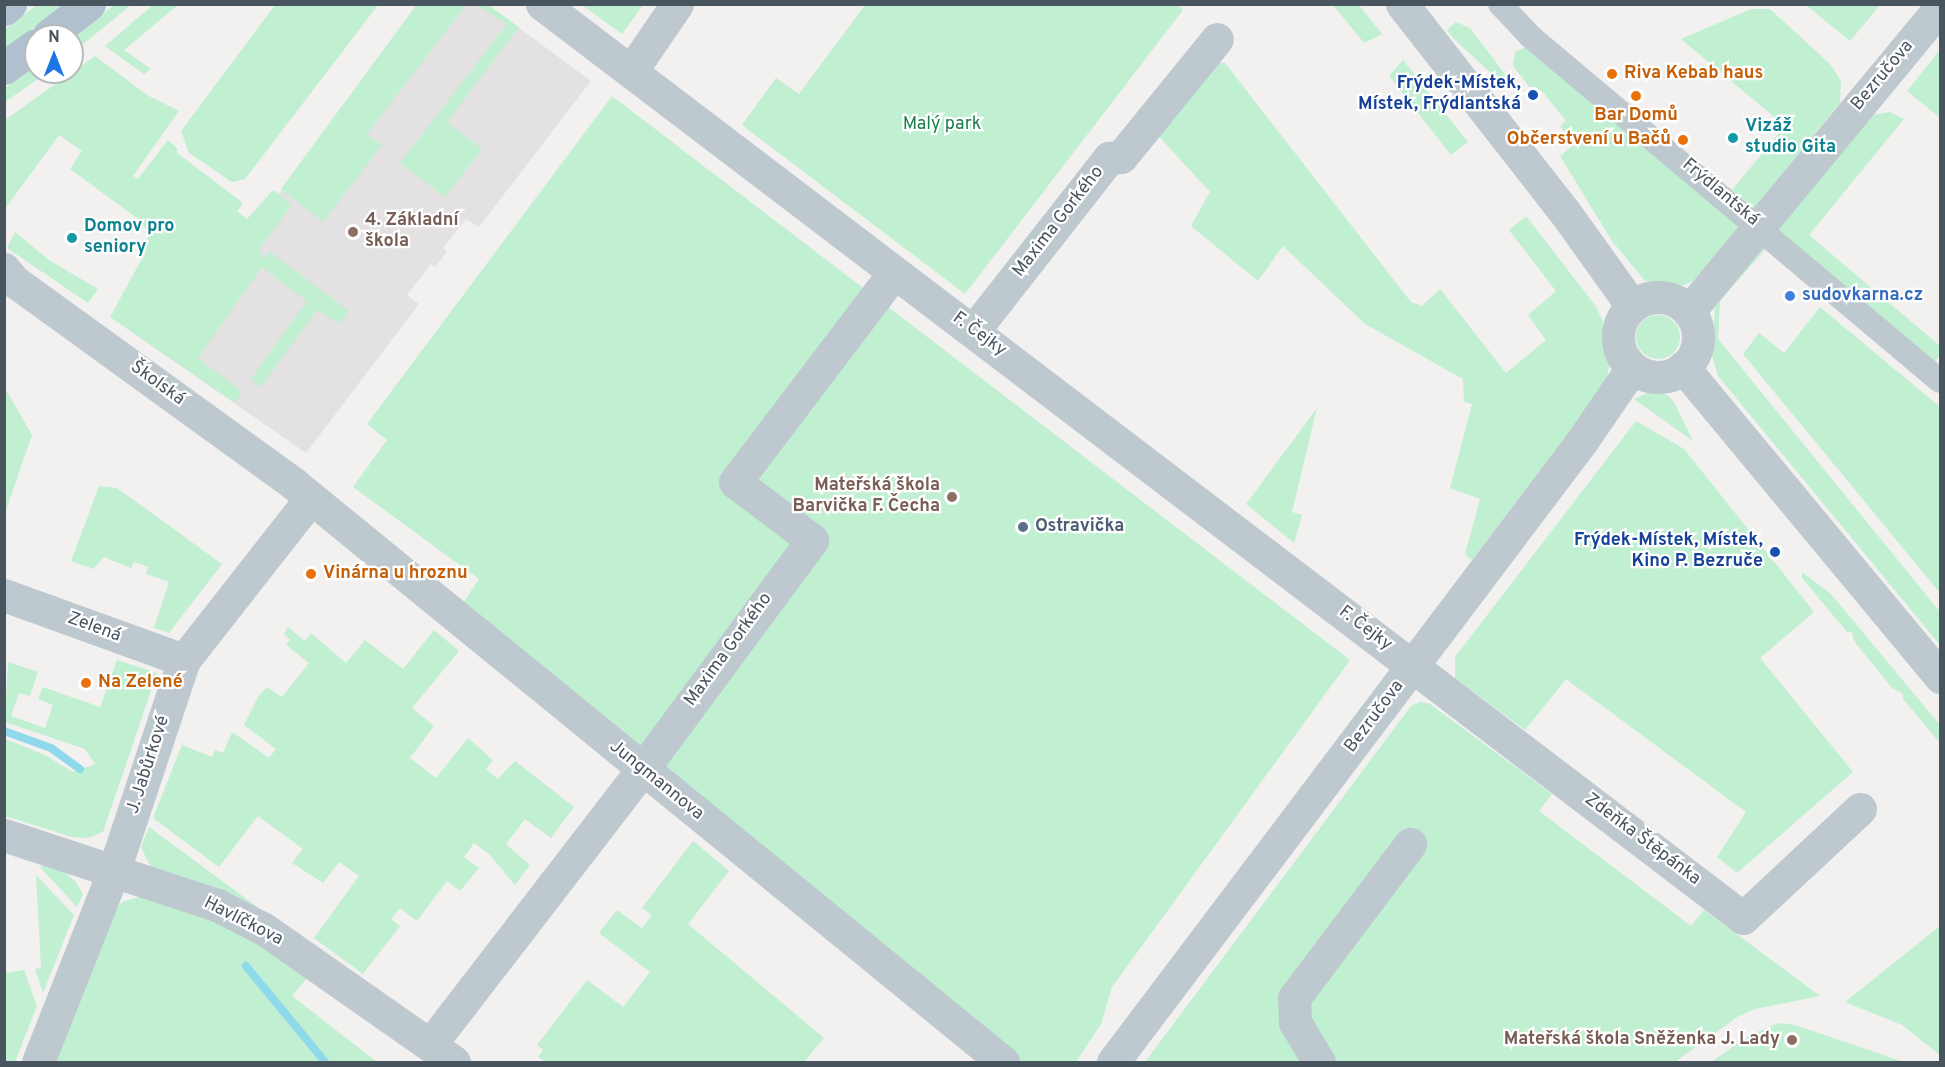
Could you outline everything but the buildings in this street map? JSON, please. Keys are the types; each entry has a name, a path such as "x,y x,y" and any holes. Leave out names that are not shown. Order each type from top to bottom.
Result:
{"main road":[{"path":"4,9 10,4"},
{"path":"63,24 88,4"},
{"path":"4,68 24,54"}],"street":[{"name":"F. Čejky","path":"542,4 632,70 893,274 974,330 1414,666"},
{"path":"632,70 677,4"},
{"path":"1402,4 1564,211 1632,306"},
{"name":"Frýdlantská","path":"1500,4 1531,37 1759,225 1941,381"},
{"name":"Bezručova","path":"1689,311 1941,8"},
{"name":"Maxima Gorkého","path":"974,330 1109,158 1121,158 1217,39"},
{"name":"Školská","path":"4,269 14,281 311,498"},
{"name":"Maxima Gorkého","path":"442,1054 642,771 812,540 735,482 893,274"},
{"path":"1661,297 1689,311 1698,340 1694,356 1683,368 1662,377 1646,375 1632,368 1622,356 1618,341 1622,318 1632,306 1646,298 1661,297"},
{"name":"Bezručova","path":"1113,1062 1414,666 1632,368"},
{"path":"1683,368 1941,677"},
{"name":"J. Jabůrkové","path":"38,1062 113,873 184,660 311,498"},
{"name":"Jungmannova","path":"311,498 642,771 1003,1062"},
{"name":"Zelená","path":"4,596 184,660"},
{"name":"Zdeňka Štěpánka","path":"1414,666 1743,918 1860,809"},
{"name":"Havlíčkova","path":"4,835 113,873 217,905 264,929 442,1054"},
{"path":"1319,1062 1295,1022 1294,998 1410,844"}],"shaded area":[{"name":"4. Základní škola","path":"447,5 488,5 591,81 479,227 466,219 443,248 447,252 435,267 431,264 407,295 419,304 306,453 129,330 247,236 340,113"}],"green space":[{"path":"154,4 178,5 124,50 151,69 144,74 105,46"},
{"path":"417,4 466,5 367,134 382,145 323,222 281,189"},
{"name":"Malý park","path":"1178,4 1183,10 965,294 742,125 776,78 799,94 865,5"},
{"path":"37,5 63,5 38,24 24,24 24,35 5,49 5,29"},
{"path":"114,5 131,5 84,43 84,29"},
{"path":"275,5 378,5 245,179 232,182 189,153 181,131"},
{"path":"476,5 488,5 519,27 447,122 482,149 445,197 400,163 507,24"},
{"path":"582,5 643,5 622,34"},
{"path":"1333,5 1359,5 1382,34 1364,43"},
{"path":"1806,5 1880,5 1850,41"},
{"path":"1751,9 1770,9 1831,65 1841,81 1840,103 1754,208 1732,190 1785,126 1681,39"},
{"path":"1456,22 1470,28 1510,81 1506,87 1447,30"},
{"path":"1527,47 1742,223 1693,281 1677,288 1645,281 1612,241 1560,156 1574,145 1560,126 1566,121 1541,90 1535,94 1513,66 1515,52"},
{"path":"1940,50 1940,118 1907,91"},
{"path":"95,56 147,95 179,111 133,176 138,179 168,140 178,149 176,152 243,203 237,211 247,219 273,190 278,193 292,205 259,249 263,259 270,252 349,311 340,324 317,310 261,387 251,379 307,301 262,267 198,358 242,392 235,403 110,317 145,253 147,231 141,221 70,169 82,151 59,135 5,209 5,120 56,84 84,84 84,64"},
{"path":"1403,60 1468,142 1451,155 1389,76"},
{"path":"1211,63 1225,63 1411,302 1422,306 1440,289 1506,373 1546,340 1528,315 1556,291 1509,230 1526,216 1595,305 1603,321 1603,349 1610,363 1605,385 1472,560 1465,554 1480,499 1450,488 1472,404 1464,402 1463,379 1365,324 1283,246 1258,281 1191,226 1210,192 1152,129"},
{"path":"24,75 24,84 31,84 5,102 5,88"},
{"path":"612,96 1350,660 1112,987 1101,1024 1076,1062 1021,1062 459,609 479,579 353,487 387,440 367,424"},
{"path":"1890,112 1904,119 1809,235 1940,346 1940,355 1928,370 1770,235 1867,116"},
{"path":"15,232 49,260 98,289 88,303 7,248"},
{"path":"1764,241 1768,246 1720,301 1718,339 1940,612 1940,645 1718,376 1712,355 1715,305"},
{"path":"1820,307 1940,407 1940,593 1743,354 1759,333 1784,353"},
{"path":"1658,315 1674,321 1680,337 1674,353 1658,359 1642,353 1636,337 1642,321"},
{"path":"5,388 32,435 5,513"},
{"path":"1655,390 1669,396 1675,404 1693,441 1634,399"},
{"path":"1317,408 1292,512 1302,515 1294,543 1246,504"},
{"path":"1636,421 1684,449 1814,612 1760,658 1853,772 1737,873 1717,857 1746,812 1566,679 1525,730 1455,678 1455,657"},
{"path":"99,486 117,488 222,564 169,633 154,628 169,582 146,574 148,567 134,562 131,568 104,557 93,569 71,561"},
{"path":"1802,572 1831,594 1940,725 1940,743 1903,699 1903,694 1892,688 1854,641 1852,632 1847,632 1802,578"},
{"path":"288,627 305,641 311,633 346,663 365,640 403,669 434,630 459,651 412,708 434,726 410,758 436,778 468,738 493,760 486,769 498,779 515,761 574,807 551,838 525,819 506,844 530,865 515,885 489,854 474,843 464,857 479,868 460,891 447,881 417,921 400,908 391,919 400,926 363,974 314,938 359,876 339,862 323,883 292,863 303,849 258,816 219,867 153,818 182,745 212,757 215,750 223,753 232,732 269,758 276,749 244,725 259,695 267,687 282,697 309,663 286,645 290,640 284,634"},
{"path":"117,660 157,673 103,832 88,838 72,837 5,816 5,739 45,755 73,772 95,764 85,749 5,722 8,662 38,672 30,696 19,693 11,716 45,728 53,705 38,699 43,687 100,707"},
{"path":"1420,702 1430,704 1552,794 1539,811 1691,926 1704,910 1820,996 1755,1009 1737,1017 1675,1062 1145,1062 1411,706"},
{"path":"149,827 294,934 150,866 141,847"},
{"path":"693,841 729,871 688,924 824,1038 804,1062 546,1062 538,1057 543,1050 537,1045 587,980 623,1007 650,972 599,933 617,910 642,928 652,915 642,908"},
{"path":"45,865 62,870 75,881 83,894 77,907 40,867"},
{"path":"36,875 74,915 43,993 35,969 41,968"},
{"path":"140,897 157,899 248,935 309,976 292,996 377,1062 50,1062 111,912 124,901"},
{"path":"1940,926 1940,1055 1902,1025 1845,1002"},
{"path":"24,970 37,1006 15,1062 5,1062 5,973"},
{"name":"Mateřská škola Sněženka J. Lady","path":"1779,1023 1795,1025 1904,1062 1711,1062 1752,1034"}],"waterway":[{"path":"4,731 51,748 80,769"},
{"path":"246,966 325,1062"}],"place":[{"name":"Riva Kebab haus","path":"1612,74"},
{"name":"Frýdek-Místek, Místek, Frýdlantská","path":"1533,95"},
{"name":"Bar Domů","path":"1636,96"},
{"name":"Vizáž studio Gita","path":"1733,138"},
{"name":"Občerstvení u Bačů","path":"1683,140"},
{"name":"4. Základní škola","path":"353,232"},
{"name":"Domov pro seniory","path":"72,238"},
{"name":"sudovkarna.cz","path":"1790,296"},
{"name":"Mateřská škola Barvička F. Čecha","path":"952,497"},
{"name":"Ostravička","path":"1023,527"},
{"name":"Frýdek-Místek, Místek, Kino P. Bezruče","path":"1775,552"},
{"name":"Vinárna u hroznu","path":"311,574"},
{"name":"Na Zelené","path":"86,683"},
{"name":"Mateřská škola Sněženka J. Lady","path":"1792,1040"}]}
